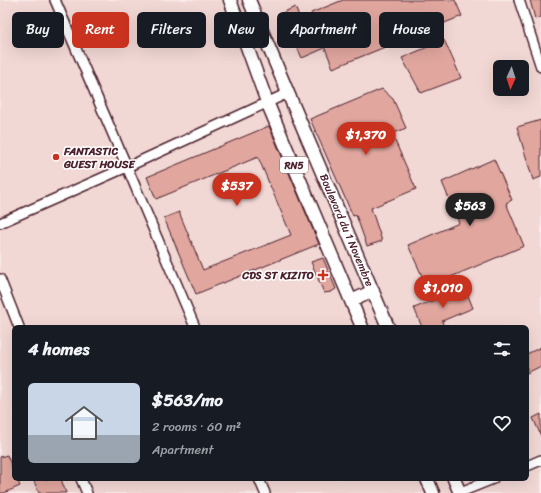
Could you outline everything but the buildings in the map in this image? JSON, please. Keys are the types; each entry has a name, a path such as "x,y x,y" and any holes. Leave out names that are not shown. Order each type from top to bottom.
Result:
{"main road":[{"name":"RN5","path":"230,0 267,102 361,325"},
{"name":"Boulevard du 1 Novembre","path":"249,0 387,325"},
{"path":"351,301 373,292"},
{"path":"428,481 433,493"},
{"path":"455,481 459,493"}],"lane":[{"path":"55,0 194,325"},
{"path":"518,0 541,67"},
{"path":"0,223 127,167 288,93"},
{"path":"0,279 18,325"},
{"path":"529,465 541,460"},
{"path":"82,481 87,493"},
{"path":"260,481 265,493"},
{"path":"459,493 488,481"}],"shaded area":[{"path":"0,0 541,0 541,493 0,493"}],"place":[{"name":"FANTASTIC GUEST HOUSE","path":"56,157"},
{"name":"CDS ST KIZITO","path":"323,275"}]}
